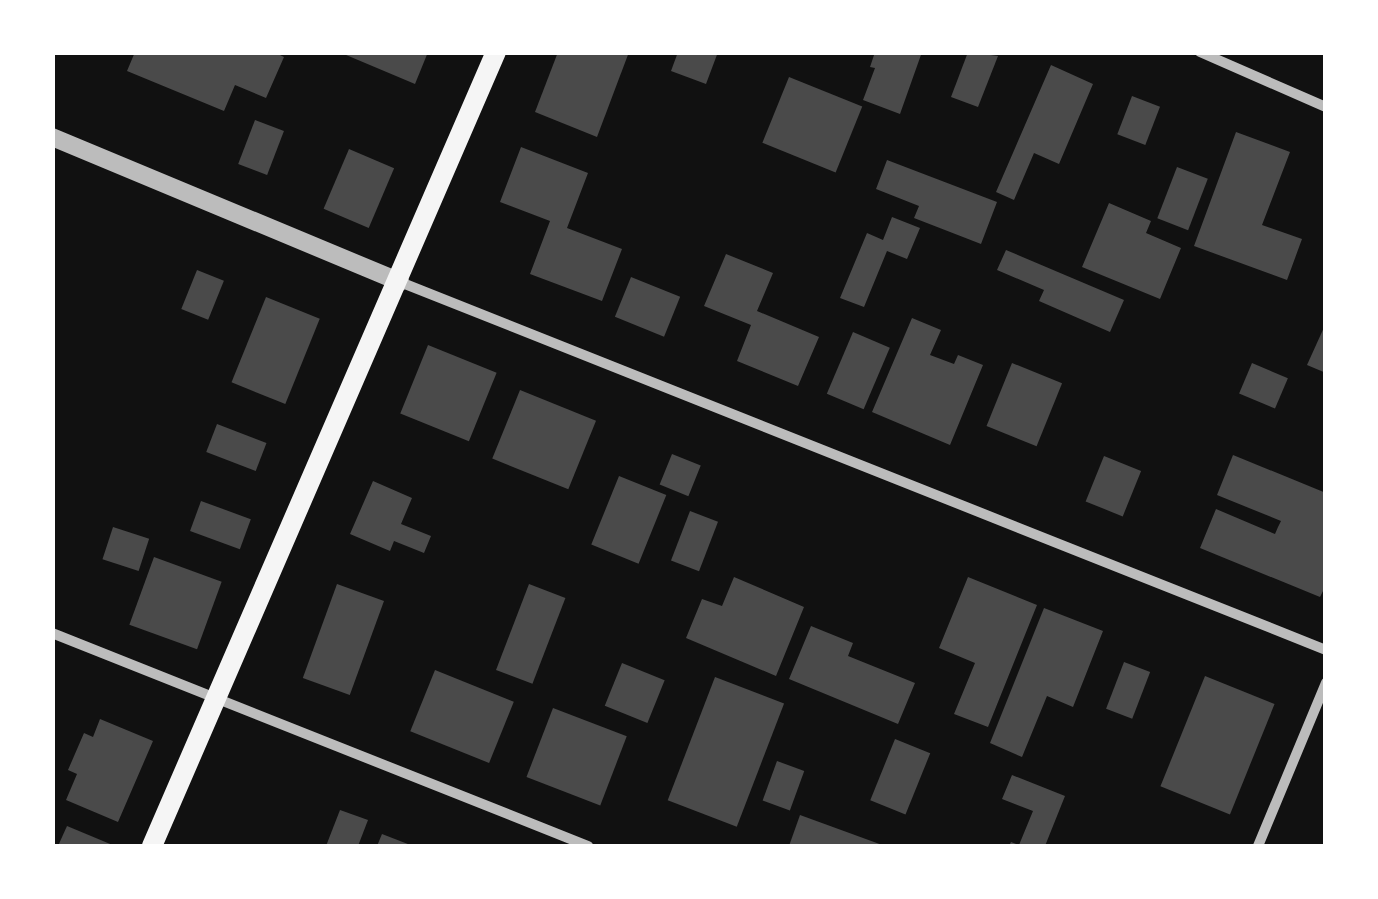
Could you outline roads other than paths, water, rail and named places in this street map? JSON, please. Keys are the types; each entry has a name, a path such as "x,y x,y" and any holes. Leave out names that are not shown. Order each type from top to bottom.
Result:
{"main road":[{"path":"152,846 400,282 496,52"}],"street":[{"path":"1200,52 1326,107"},
{"path":"52,137 400,282 1326,650"},
{"path":"52,634 588,846"},
{"path":"1258,846 1326,683"}]}
